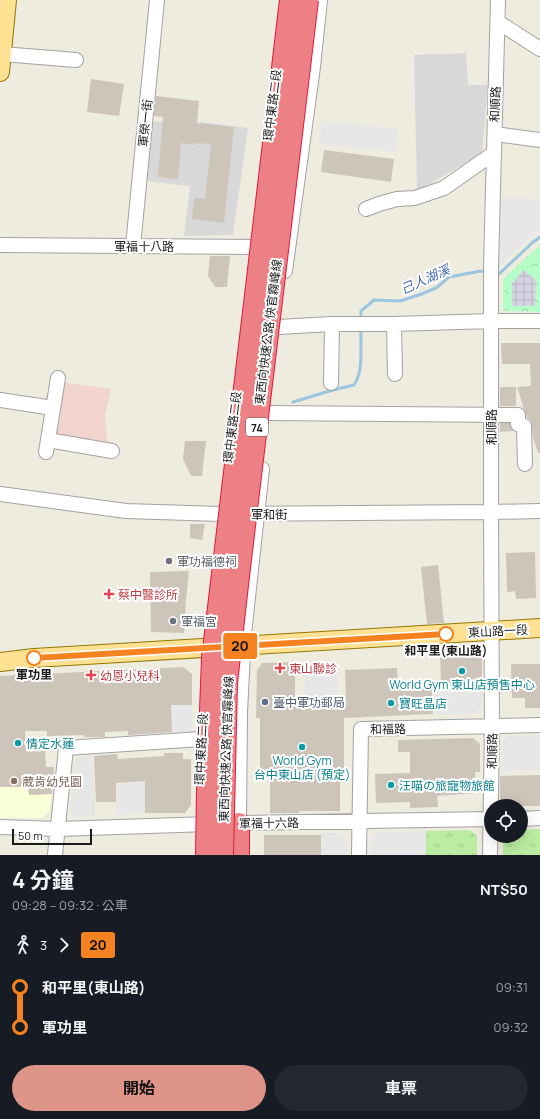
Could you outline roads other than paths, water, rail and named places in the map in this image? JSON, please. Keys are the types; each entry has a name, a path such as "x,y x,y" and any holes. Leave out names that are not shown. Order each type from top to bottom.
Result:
{"highway":[{"name":"74","path":"210,653 213,540 278,0"},
{"name":"東西向快速公路 快官霧峰線","path":"206,855 210,653 290,0"},
{"name":"東西向快速公路 快官霧峰線","path":"223,855 227,683 308,0"},
{"path":"239,823 239,855"}],"main road":[{"path":"1,63 7,0"},
{"name":"東山路一段","path":"0,662 34,658 210,653 244,646 540,628"}],"street":[{"name":"軍榮一街","path":"133,246 157,0"},
{"name":"環中東路二段","path":"197,855 201,739 210,653 220,514 234,418 285,0"},
{"path":"234,855 239,823 240,712 244,646 267,413 320,0"},
{"name":"和順路","path":"491,799 490,415 498,0"},
{"path":"498,22 540,49"},
{"path":"1,63 76,60"},
{"path":"495,134 540,140"},
{"path":"366,209 397,199 415,198 444,188 494,153"},
{"name":"軍福十八路","path":"0,245 289,247"},
{"path":"278,327 332,324 540,321"},
{"path":"331,383 332,324"},
{"path":"394,324 395,374"},
{"path":"58,378 47,446 112,451"},
{"path":"0,400 53,408"},
{"path":"267,413 518,415 518,424 524,426 525,464"},
{"name":"軍和街","path":"0,494 126,511 220,514 540,511"},
{"name":"和福路","path":"358,855 361,730 540,725"},
{"path":"55,855 66,748 201,739"},
{"path":"528,819 540,818"},
{"name":"軍福十六路","path":"0,827 58,829 239,823 484,820"},
{"path":"239,823 244,855"},
{"name":"和順路","path":"490,843 490,855"}],"waterway":[{"name":"己人湖溪","path":"494,273 499,274 540,237"},
{"name":"己人湖溪","path":"361,317 361,311 374,300 400,301 436,288 449,277 481,271 486,272"},
{"name":"己人湖溪","path":"293,402 354,385 359,373 361,359 361,331"}],"place":[{"name":"軍功福德祠","path":"169,561"},
{"name":"蔡中醫診所","path":"109,594"},
{"name":"軍福宮","path":"173,621"},
{"name":"和平里(東山路)","path":"446,634"},
{"name":"軍功里","path":"34,658"},
{"name":"東山聯診","path":"280,668"},
{"name":"World Gym 東山店預售中心","path":"462,671"},
{"name":"幼恩小兒科","path":"91,675"},
{"name":"臺中軍功郵局","path":"265,702"},
{"name":"寶旺晶店","path":"391,703"},
{"name":"情定水蓮","path":"18,743"},
{"name":"World Gym 台中東山店 (預定)","path":"302,747"},
{"name":"葳肯幼兒園","path":"14,781"},
{"name":"汪喵の旅寵物旅館","path":"391,785"}]}
